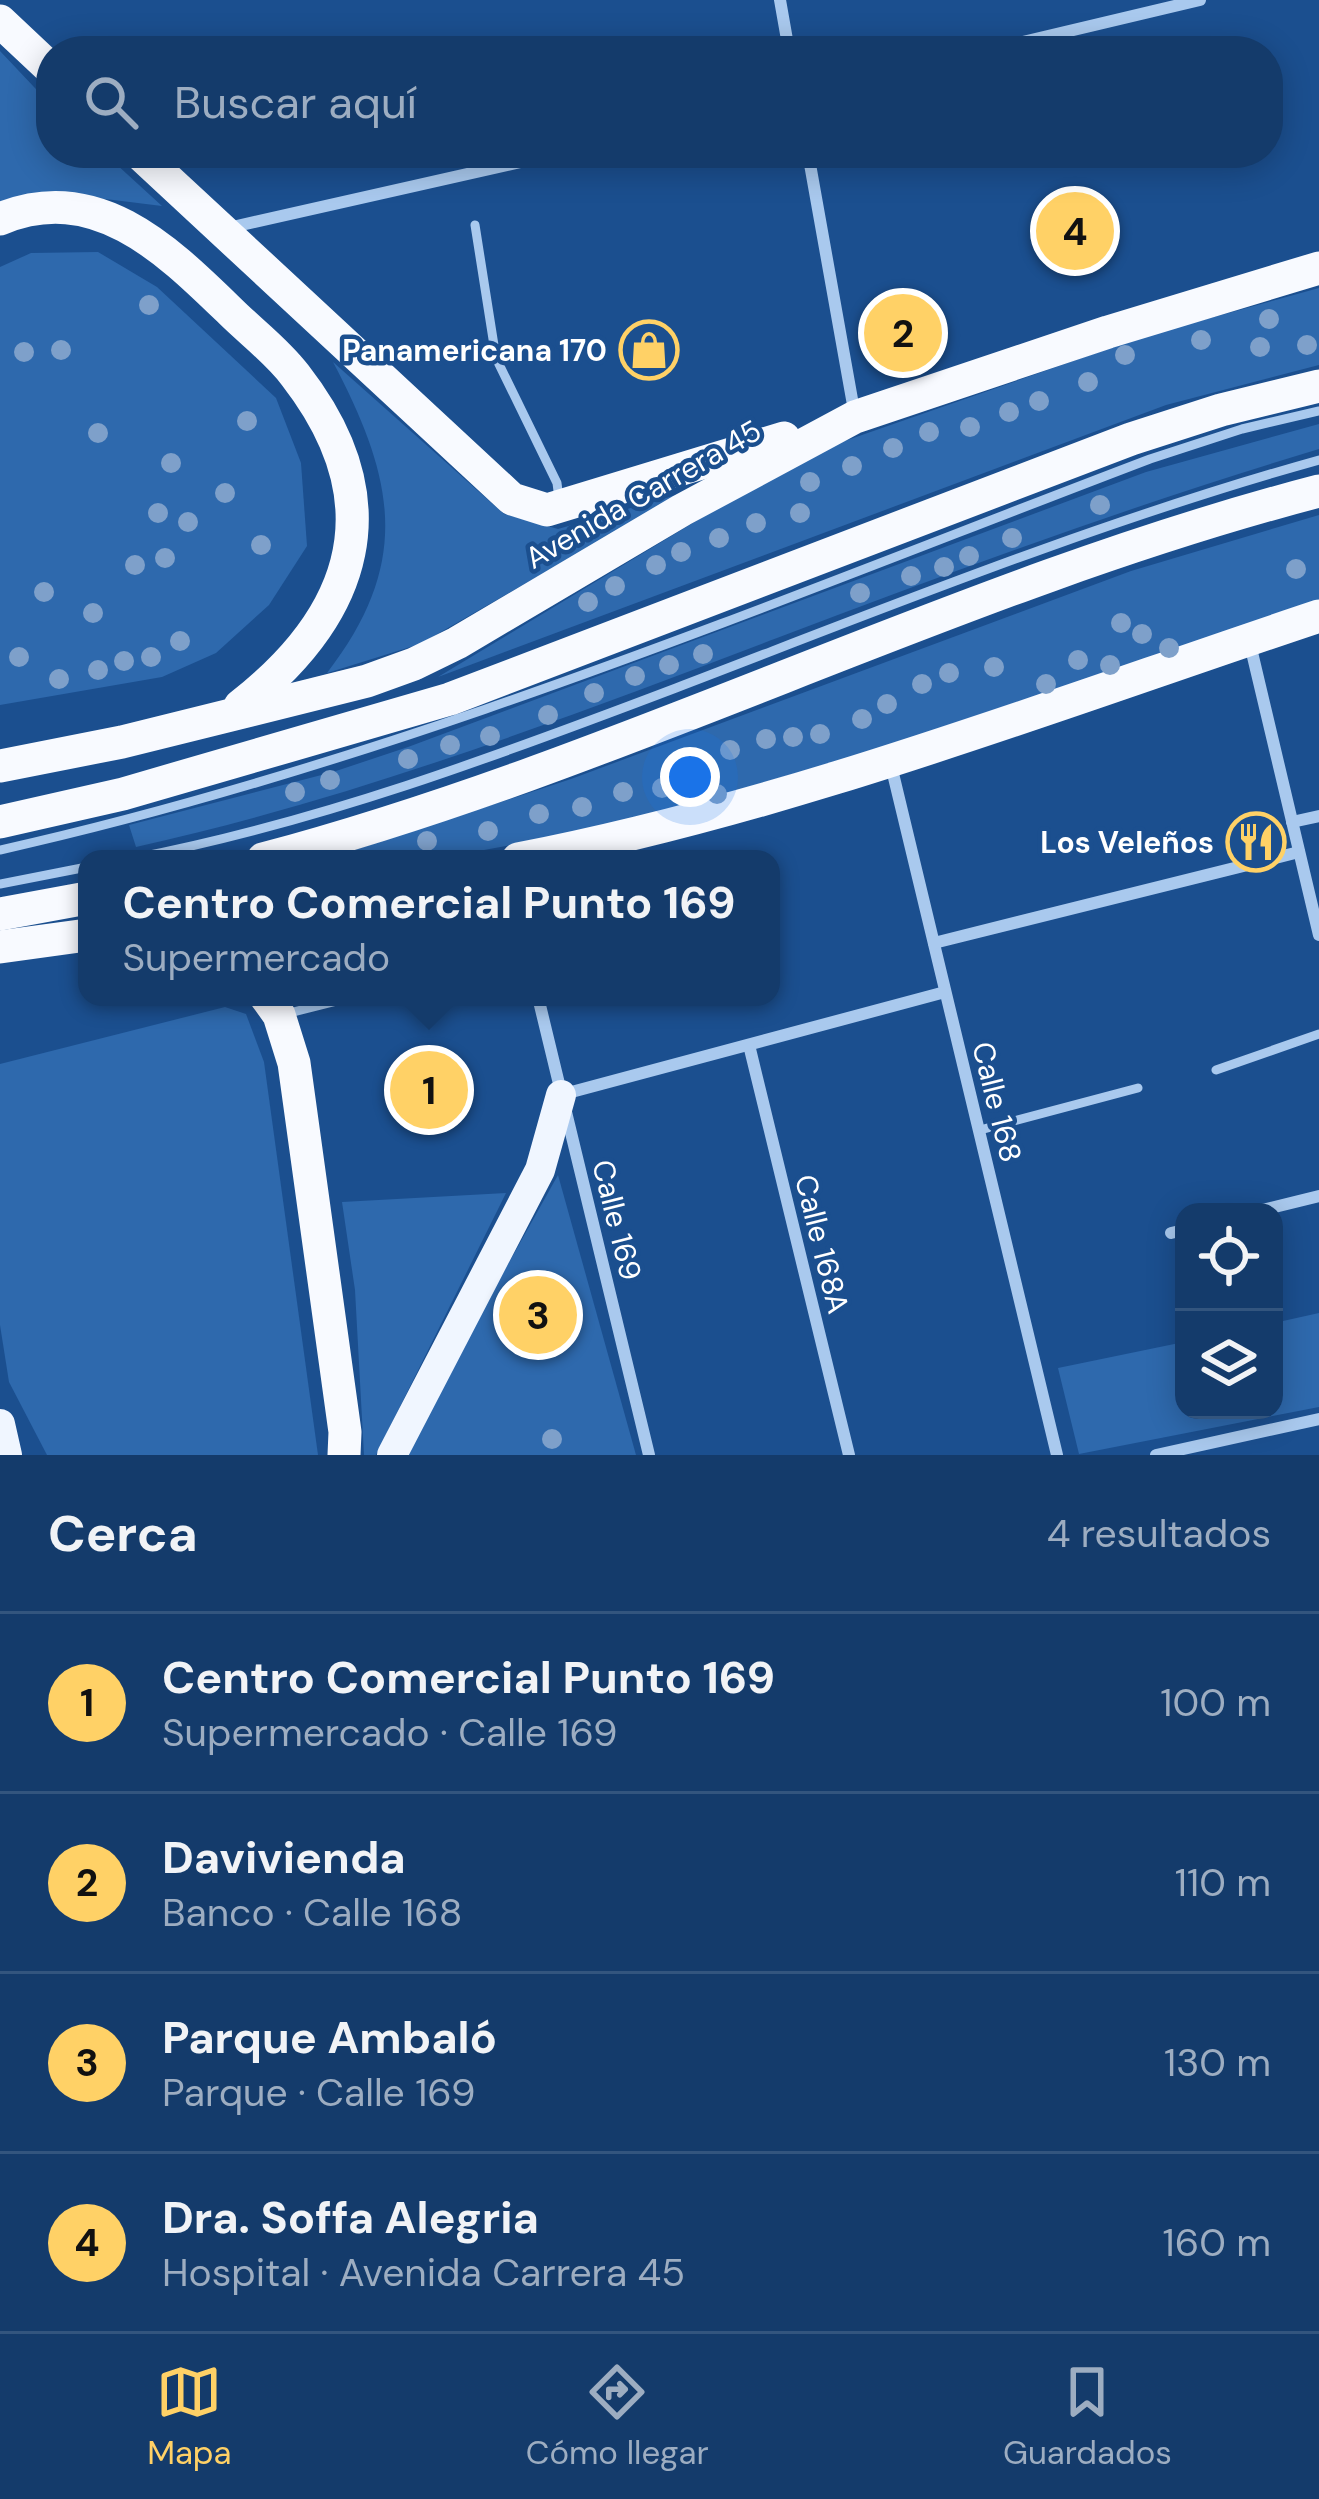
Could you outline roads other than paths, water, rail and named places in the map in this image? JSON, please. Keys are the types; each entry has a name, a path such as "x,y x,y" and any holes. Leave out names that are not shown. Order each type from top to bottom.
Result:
{"highway":[{"path":"0,21 36,55"},
{"path":"155,168 512,499 547,510 855,417"},
{"path":"0,219 56,207 112,218 151,238 292,371 342,455 353,511 349,554 335,601 280,675 227,716"},
{"name":"Avenida Carrera 45","path":"0,766 122,742 367,681 457,644 682,510 855,417 1319,268"},
{"path":"0,822 123,794 450,699 1131,440 1221,410 1319,386"},
{"path":"293,850 457,801 1096,560 1319,491"},
{"path":"579,850 688,823 889,760 1319,616"},
{"path":"0,914 78,900"},
{"path":"0,947 78,936"},
{"path":"273,1006 294,1063 345,1432 344,1455"}],"main road":[{"path":"392,1455 540,1170 561,1095"},
{"path":"0,1424 7,1455"}],"street":[{"path":"780,0 787,36"},
{"path":"1048,36 1200,0"},
{"path":"220,230 494,168"},
{"path":"811,168 855,417"},
{"path":"1249,640 1319,935"},
{"name":"Calle 168","path":"889,760 1058,1455"},
{"path":"1292,822 1319,816"},
{"path":"934,943 1299,852"},
{"path":"561,1095 945,992"},
{"name":"Calle 169","path":"540,1006 650,1455"},
{"name":"Calle 168A","path":"749,1045 849,1455"},
{"path":"1283,1205 1319,1196"},
{"path":"1156,1455 1319,1419"}],"lane":[{"path":"475,225 496,358 557,483 560,505"},
{"path":"0,850 226,794 456,722 1150,459 1242,429 1319,411"},
{"path":"177,850 328,810 490,758 986,569 1319,460"},
{"path":"0,884 78,869"},
{"path":"1216,1070 1319,1034"},
{"path":"980,1130 1138,1088"}],"place":[{"name":"Dra. Soffa Alegria","path":"1075,231"},
{"name":"Davivienda","path":"903,333"},
{"name":"Panamericana 170","path":"649,350"},
{"name":"Los Veleños","path":"1256,842"},
{"name":"Centro Comercial Punto 169","path":"429,1090"},
{"name":"Parque Ambaló","path":"538,1315"}]}
